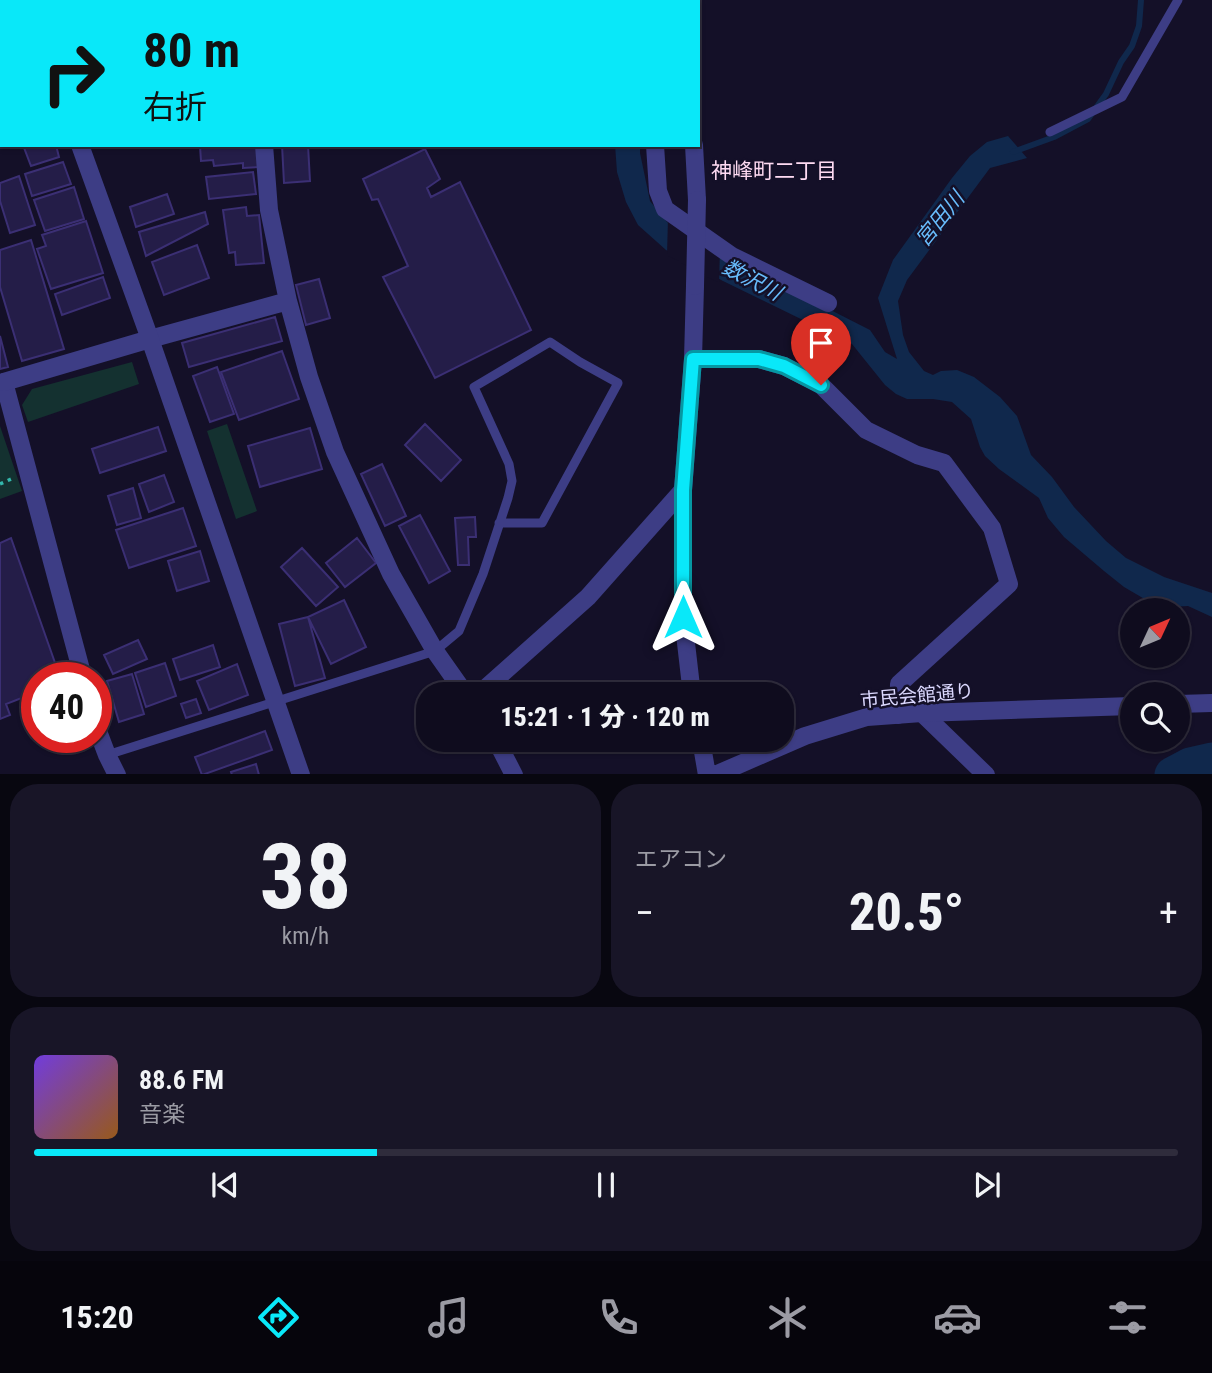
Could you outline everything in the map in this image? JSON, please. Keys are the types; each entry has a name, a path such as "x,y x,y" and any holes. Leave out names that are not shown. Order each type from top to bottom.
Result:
{"street":[{"path":"81,147 150,339 300,774"},
{"path":"264,147 269,210 288,301 309,377 335,452 391,574 435,651 457,682"},
{"path":"655,147 658,191 665,209 732,256 828,303"},
{"path":"690,682 683,617 683,490 693,359 697,200 694,147"},
{"path":"79,662 2,383 288,301"},
{"path":"693,359 759,359 784,366 821,385 866,430 917,455 944,463 992,528 1009,584 899,684 898,715"},
{"path":"493,682 588,597 683,490"},
{"path":"1190,704 1212,703"},
{"name":"市民会館通り","path":"717,774 805,736 867,717 1120,706"},
{"path":"922,713 985,774"},
{"path":"502,752 513,774"},
{"path":"703,752 707,774"},
{"path":"107,755 116,774"}],"lane":[{"path":"1050,132 1122,97 1178,0"},
{"path":"107,755 435,651 459,631 483,574 512,481 509,464 474,387 550,342 618,383 542,523 499,523"}],"green space":[{"path":"132,362 139,384 28,422 22,405 32,389"},
{"path":"227,424 257,511 236,519 207,431"},
{"path":"0,426 22,491 0,499"}],"water":[{"name":"数沢川","path":"1008,136 1027,158 990,168 907,280 898,301 903,335 909,352 924,371 933,375 941,371 957,370 974,377 1000,397 1017,416 1031,455 1106,541 1126,558 1164,577 1212,593 1212,617 1190,607 1190,598 1143,598 1104,571 1064,537 1048,518 1039,498 985,456 971,419 952,402 907,399 896,394 885,385 852,344 666,250 638,225 626,202 617,172 615,147 640,147 650,201 667,222 732,260 870,330 885,352 897,359 878,298 893,260 970,156 987,142"}],"pier":[{"path":"668,218 720,249 719,283 667,255"}],"building":[{"path":"24,147 56,147 59,157 31,166"},
{"path":"200,147 257,147 259,167 243,168 243,163 214,166 213,160 201,161"},
{"path":"282,147 308,147 310,181 284,183"},
{"path":"425,149 440,179 427,188 431,197 460,182 531,330 435,378 383,277 408,266 378,199 372,200 363,179"},
{"path":"63,162 71,184 32,196 25,174"},
{"path":"253,172 256,194 209,199 206,177"},
{"path":"19,176 35,225 10,233 0,201 0,183"},
{"path":"74,187 84,219 45,231 34,200"},
{"path":"167,194 174,214 136,227 130,207"},
{"path":"246,207 247,216 259,215 264,263 236,265 235,252 229,253 223,210"},
{"path":"205,212 208,224 146,256 139,232"},
{"path":"86,221 103,273 51,289 37,249 46,246 42,235"},
{"path":"31,240 64,349 22,361 0,287 0,250"},
{"path":"197,245 209,278 164,295 152,262"},
{"path":"103,277 110,298 62,315 55,294"},
{"path":"319,279 330,318 306,325 296,285"},
{"path":"275,317 282,341 189,367 182,343"},
{"path":"0,336 8,367 0,369"},
{"path":"282,351 299,399 239,420 221,372"},
{"path":"217,367 234,414 210,422 193,376"},
{"path":"425,424 461,460 441,481 405,445"},
{"path":"158,427 166,451 100,473 92,449"},
{"path":"310,428 322,469 260,487 248,446"},
{"path":"382,464 406,516 385,526 361,474"},
{"path":"164,475 174,502 149,512 139,484"},
{"path":"133,488 141,518 117,525 108,496"},
{"path":"183,508 196,546 129,568 116,530"},
{"path":"420,515 450,571 429,583 399,526"},
{"path":"475,517 476,537 468,537 469,565 458,565 455,518"},
{"path":"11,538 55,662 21,662 21,698 6,704 10,715 0,719 0,543"},
{"path":"357,538 376,563 345,587 326,563"},
{"path":"302,548 338,587 316,606 281,567"},
{"path":"200,551 209,581 177,591 168,561"},
{"path":"344,600 366,647 331,664 308,617"},
{"path":"308,617 325,678 295,686 279,624"},
{"path":"138,640 147,659 113,674 112,662 107,662 104,655"},
{"path":"213,645 220,667 180,680 173,659"},
{"path":"165,663 176,696 146,707 135,673"},
{"path":"237,664 248,695 209,710 197,681"},
{"path":"132,674 144,714 119,722 112,698 112,680"},
{"path":"196,699 201,713 186,718 181,704"},
{"path":"265,731 272,750 205,774 202,774 195,757"},
{"path":"256,764 259,774 232,774 231,772"}],"waterway":[{"name":"宮田川","path":"1013,152 1054,137 1088,119 1106,94 1132,46 1139,26 1141,0"},
{"name":"宮田川","path":"1175,774 1190,766 1212,761"}],"district":[{"name":"神峰町二丁目","path":"774,171"}],"route":[{"path":"683,617 683,490 693,359 759,359 784,366 821,385"}]}
